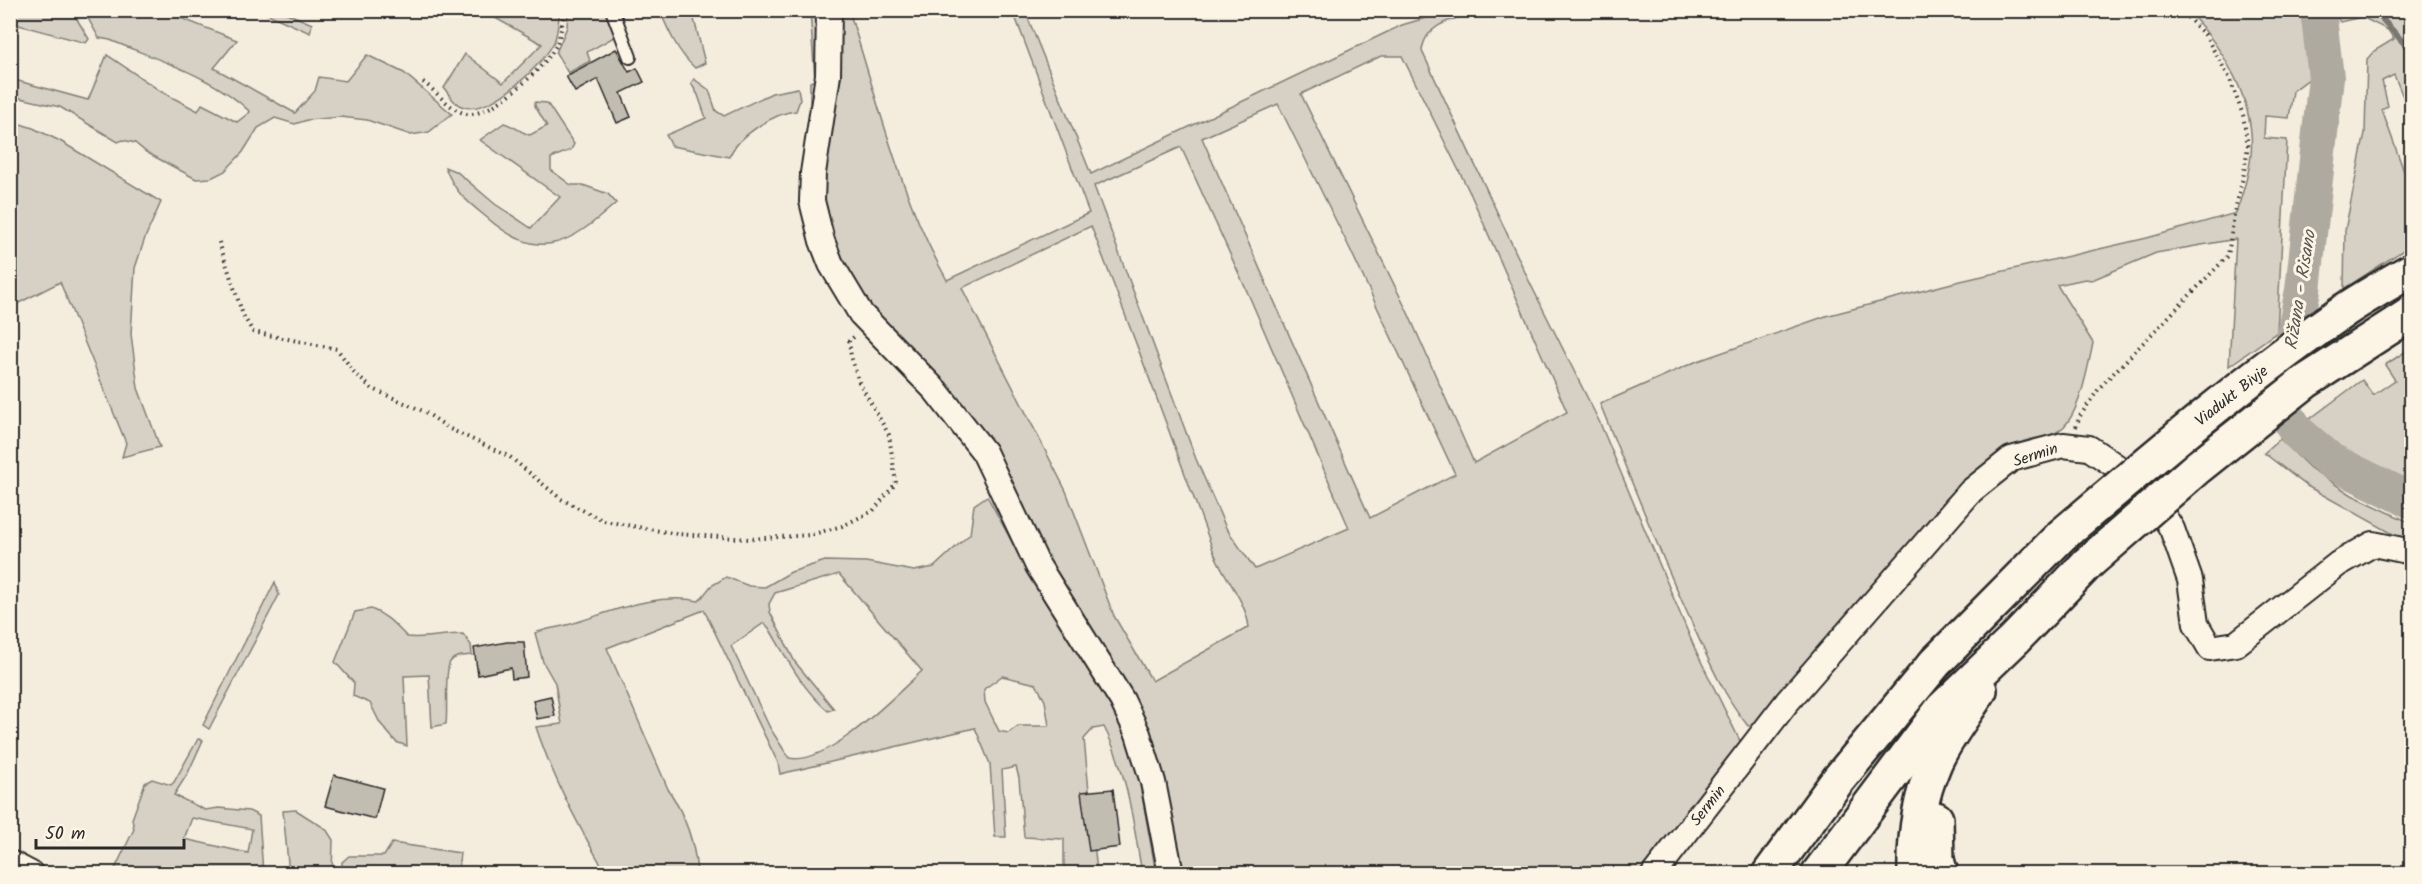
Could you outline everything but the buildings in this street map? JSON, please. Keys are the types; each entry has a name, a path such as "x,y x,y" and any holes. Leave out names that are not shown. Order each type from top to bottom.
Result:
{"highway":[{"name":"Viadukt Bivje","path":"1769,873 1838,780 1935,663 2062,536 2184,432 2267,366 2347,309 2412,270"},
{"path":"1818,873 1942,709 2015,639 2088,563 2198,467 2305,382 2412,313"},
{"path":"1915,873 1914,846 1920,807 1934,763 2015,639"},
{"path":"1941,873 1937,860 1935,823 1941,783 1982,687"}],"street":[{"path":"829,10 828,75 813,173 812,201 831,264 861,314 936,391 984,452 1038,566 1122,700 1138,734 1153,782 1171,873"},
{"name":"Sermin","path":"1654,873 1787,702 1971,491 2011,459 2063,445 2089,448 2144,484 2172,529 2190,580 2196,624 2210,648 2236,644 2338,564 2373,544 2412,552"},
{"path":"10,863 31,873"}],"lane":[{"path":"612,10 630,57"}],"path":[{"path":"423,82 457,110 469,114 487,108 512,94 539,69 556,46 565,10"},
{"path":"2071,446 2080,416 2100,387 2228,256 2248,146 2243,115 2229,77 2205,35 2180,10"},
{"path":"219,242 243,315 253,332 337,349 357,376 373,390 425,411 450,429 510,457 570,503 604,521 677,534 749,539 810,535 842,526 873,512 896,483 889,435 859,382 851,356 849,342 869,322"}],"shaded area":[{"path":"10,11 72,11 89,39 86,43 11,23"},
{"path":"84,11 163,11 237,40 214,68 295,113 315,91 319,77 346,81 367,55 404,73 452,114 429,132 411,135 367,120 341,117 307,120 295,124 275,118 258,128 243,152 225,171 211,178 196,179 146,152 135,143 123,140 118,142 60,107 11,96 11,79 88,100 107,55 162,92 198,111 202,104 237,122 250,112 203,79 110,40 99,38"},
{"path":"261,11 282,11 312,24 310,33"},
{"path":"477,11 534,11 541,14 543,11 560,11 554,42 548,52 526,76 498,98 484,105 470,108 457,104 444,88 465,54 503,83 542,44 490,15"},
{"path":"568,11 605,11 616,36 587,52 590,61 568,73 556,53 567,27"},
{"path":"660,11 692,11 705,63 695,68 689,62 674,41"},
{"path":"810,11 821,11 821,79 810,120 810,82 815,80"},
{"path":"836,11 852,11 851,17 892,151 917,217 947,280 1089,213 1013,11 1025,11 1091,174 1402,25 1449,11 1481,11 1453,19 1436,27 1424,41 1422,51 1531,285 1600,423 1695,649 1741,743 1647,873 1179,873 1150,736 1137,704 1043,560 975,430 938,376 888,330 842,268 820,192","holes":["1381,56 1402,56 1471,195 1567,412 1474,463 1409,315 1301,94","1278,104 1350,249 1455,474 1370,518 1202,138","1181,147 1250,298 1349,528 1255,569 1226,528 1196,459 1094,186","1091,226 1213,550 1243,607 1249,627 1152,681 1114,616 1066,491 962,288"]},
{"path":"2188,11 2301,11 2308,27 2311,52 2310,78 2293,91 2289,118 2265,116 2264,138 2287,140 2277,332 2229,366 2236,239 2156,253 2092,280 2085,279 2057,285 2093,343 2078,402 2068,422 2057,432 2022,442 2001,452 1953,492 1758,724 1748,726 1723,689 1703,648 1600,404 1695,362 1826,316 1952,283 2147,238 2236,213 2251,155 2248,115 2242,95 2225,59"},
{"path":"2334,11 2412,11 2411,116 2394,75 2382,81 2388,106 2382,110 2411,191 2411,245 2344,289 2345,230 2365,133 2367,59 2374,51 2394,39 2388,30 2362,17 2340,22"},
{"path":"694,79 709,90 716,111 724,116 772,93 798,88 800,100 796,111 778,116 758,127 740,141 729,157 672,146 666,135 706,118 691,83"},
{"path":"535,102 547,103 574,144 571,150 551,158 551,170 571,185 583,185 608,194 616,203 583,230 553,243 538,244 522,240 504,231 461,194 452,183 445,167 457,172 495,204 531,228 560,197 480,140 504,123 530,135 547,126"},
{"path":"11,121 33,128 60,141 161,202 135,268 131,334 138,388 160,447 122,457 126,443 60,282 11,307"},
{"path":"2411,348 2411,486 2373,471 2340,454 2303,424 2362,380 2373,395 2395,380 2385,365"},
{"path":"2280,439 2310,468 2352,495 2411,523 2411,544 2307,486 2264,453"},
{"path":"987,496 1042,597 1117,710 1139,779 1156,873 1142,873 1124,780 1104,727 1093,729 1084,739 1097,873 1064,873 1064,839 1024,837 1016,767 1002,770 1006,837 995,837 990,764 975,728 780,774 778,763 704,610 607,648 668,789 684,819 694,851 697,873 606,873 567,802 536,727 562,724 555,683 543,662 535,633 648,601 682,599 699,601 711,586 726,577 749,586 765,587 791,572 825,561 866,562 914,571 934,567 970,534 974,505","holes":["839,574 922,671 878,712 840,741 822,752 804,758 789,758 770,728 731,646 764,623 810,693 828,711 834,709 795,662 770,612 769,604 775,593","1002,676 1036,684 1045,701 1049,726 1018,726 1008,733 999,731 985,702 984,689"]},
{"path":"275,582 279,595 209,729 203,725"},
{"path":"371,609 395,624 407,637 463,634 471,645 472,655 455,658 448,667 446,724 432,727 429,675 404,676 407,746 396,742 380,723 370,703 353,696 354,683 335,662 355,612"},
{"path":"198,739 203,740 188,773 174,795 205,810 219,808 249,811 259,816 263,873 113,873 134,829 132,819 145,783 152,779 171,785","holes":["192,818 252,829 248,853 184,839"]},
{"path":"296,810 326,829 333,840 332,873 289,873 283,811"},
{"path":"392,843 460,853 458,872 342,873 342,862 349,856 384,856"}],"waterway":[{"name":"Rižana - Risano","path":"2318,10 2326,77 2303,290 2286,373 2283,409 2297,432 2331,461 2412,501"},
{"path":"2374,10 2412,52"}]}
